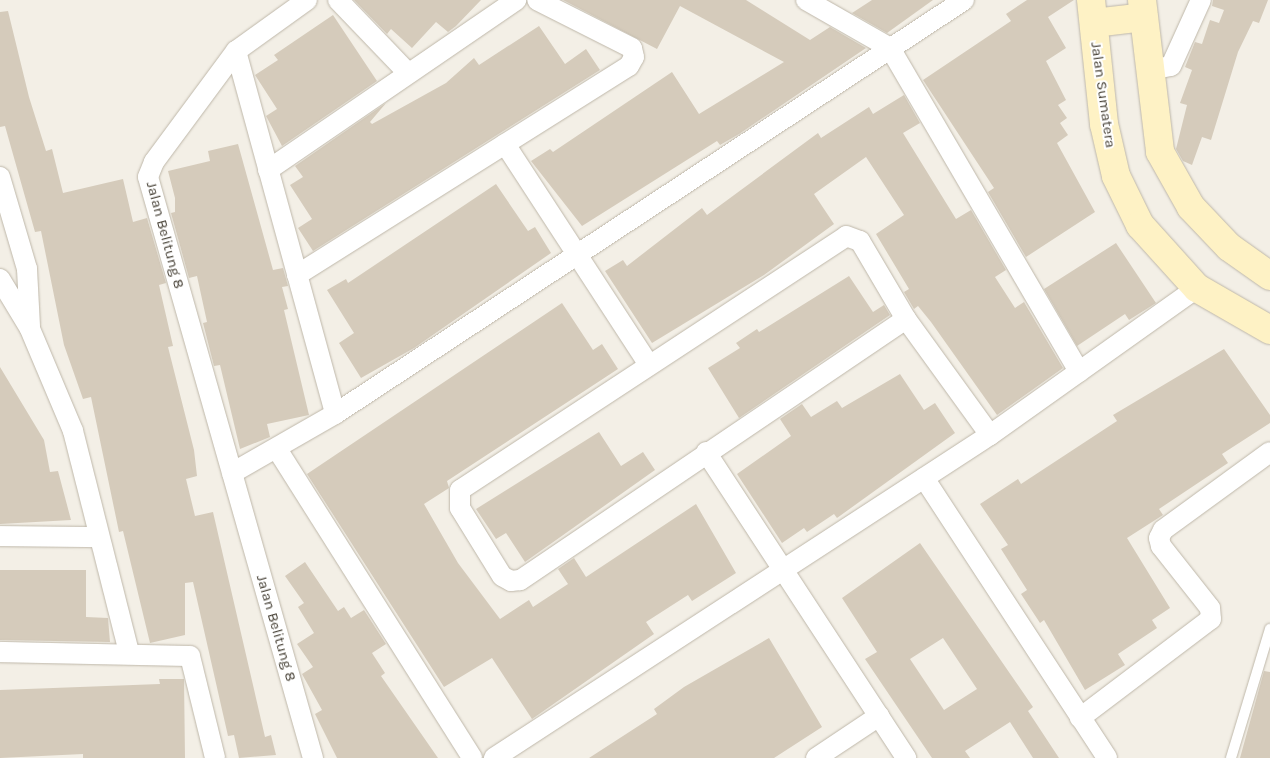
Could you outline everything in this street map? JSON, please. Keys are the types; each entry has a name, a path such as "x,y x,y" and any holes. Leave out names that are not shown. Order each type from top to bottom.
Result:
{"main road":[{"path":"1093,12 1144,9 1160,152 1191,207 1228,247 1270,276"},
{"name":"Jalan Sumatera","path":"1093,12 1104,124 1116,176 1140,226 1198,288 1270,330"}],"street":[{"name":"Jalan Belitung 8","path":"307,0 236,51 154,162 148,178 313,758"},
{"path":"338,0 406,72"},
{"path":"268,170 406,72 516,0"},
{"path":"297,275 629,66 634,57 632,48 537,0"},
{"path":"806,0 890,48 1079,372"},
{"path":"231,470 277,449 334,414 964,0"},
{"path":"1150,70 1171,66 1201,0"},
{"path":"236,51 334,414"},
{"path":"505,144 648,363"},
{"path":"0,177 27,270 30,329"},
{"path":"906,319 706,452 520,580 502,576 460,508 460,490 648,363 846,236 860,241 906,319 990,435"},
{"path":"0,280 30,329 73,431 98,537 129,652"},
{"path":"494,758 990,435 1198,288"},
{"path":"277,449 472,758"},
{"path":"706,452 906,758"},
{"path":"1080,718 1211,619 1210,608 1159,538 1163,530 1270,452"},
{"path":"924,478 1106,758"},
{"path":"0,536 98,537"},
{"path":"0,652 129,652 190,656 215,758"},
{"path":"816,758 879,716"}],"lane":[{"path":"1232,758 1270,629"}],"building":[{"path":"354,0 481,0 448,32 436,22 412,48 391,29 387,34"},
{"path":"563,0 746,0 810,40 830,27 866,48 739,134 720,145 717,141 582,226 531,161 550,149 553,152 672,72 699,114 784,62 680,6 657,49"},
{"path":"872,0 933,0 887,33 852,13"},
{"path":"1027,0 1074,0 1048,17 1066,48 1046,61 1066,100 1058,105 1067,118 1060,123 1068,135 1057,143 1095,212 1026,257 988,192 994,188 923,80 1011,21 1006,14"},
{"path":"1213,0 1268,0 1259,23 1253,21 1238,52 1211,140 1202,137 1192,165 1183,161 1176,149 1187,105 1180,103 1192,70 1185,67 1195,42 1202,44 1210,20 1219,23 1224,10 1212,6"},
{"path":"8,11 29,97 46,151 52,149 63,193 123,179 133,222 147,218 166,283 159,285 173,346 168,347 194,450 197,476 186,479 195,516 213,512 265,737 271,735 276,755 239,758 234,735 228,736 193,582 185,583 185,635 150,643 123,531 119,532 91,397 83,399 64,345 41,231 35,232 5,126 0,127 0,12"},
{"path":"333,15 377,81 282,146 266,116 277,109 255,75 278,60 274,55"},
{"path":"539,26 565,64 586,49 600,70 313,251 298,228 312,219 290,185 303,177 295,166 386,103 370,122 372,124 446,83 474,58 479,65"},
{"path":"904,95 920,123 903,133 956,219 971,210 1006,270 995,277 1015,308 1024,302 1063,368 997,415 931,322 918,306 914,309 904,292 909,289 876,234 904,215 866,157 814,194 834,224 764,275 652,343 605,271 623,260 627,266 702,208 707,215 818,133 821,138 869,107 873,114"},
{"path":"238,144 273,270 283,268 288,286 282,287 288,309 284,310 309,415 267,424 270,437 240,449 220,365 214,366 203,323 207,322 197,276 189,278 171,213 175,212 175,198 168,171 210,161 208,151"},
{"path":"496,184 528,231 535,227 551,253 414,348 361,378 339,343 354,333 327,290 346,279 348,283"},
{"path":"1116,243 1156,303 1129,320 1125,314 1077,346 1044,289"},
{"path":"849,276 873,312 884,305 890,315 739,418 708,368 740,348 736,343 757,329 759,332"},
{"path":"562,303 593,350 602,344 618,369 447,481 449,488 424,504 458,563 500,619 529,600 533,607 568,584 558,569 574,558 586,577 696,504 736,573 692,601 688,595 646,622 654,634 532,719 492,658 444,687 307,474"},
{"path":"1224,349 1270,415 1270,423 1222,454 1228,463 1159,509 1163,515 1127,538 1170,608 1152,620 1157,628 1118,654 1125,665 1085,690 1044,620 1040,623 1021,594 1027,590 1001,549 1008,545 980,504 1018,479 1021,484 1117,421 1113,415"},
{"path":"0,367 44,440 50,472 58,471 71,520 0,524"},
{"path":"900,374 924,410 935,403 955,433 837,518 834,514 807,532 804,528 782,543 737,474 791,436 780,419 802,404 811,417 837,401 842,408"},
{"path":"599,432 621,466 643,452 655,470 525,562 506,533 496,539 476,509"},
{"path":"920,543 1033,707 1028,711 1059,758 1033,758 1010,722 965,751 970,758 932,758 865,659 877,652 842,598","holes":["943,638 977,689 944,710 910,659"]},
{"path":"305,562 338,611 344,607 351,618 364,610 386,644 372,653 385,673 381,676 438,758 337,758 315,714 322,710 302,674 313,667 297,644 314,633 298,607 304,603 285,576"},
{"path":"0,570 86,570 86,617 108,618 110,642 0,640"},
{"path":"769,638 822,727 774,758 589,758 657,714 654,709 684,687"},
{"path":"1264,671 1270,672 1270,758 1240,758"},
{"path":"159,679 184,679 185,758 83,758 83,754 0,758 0,690 160,684"}]}
